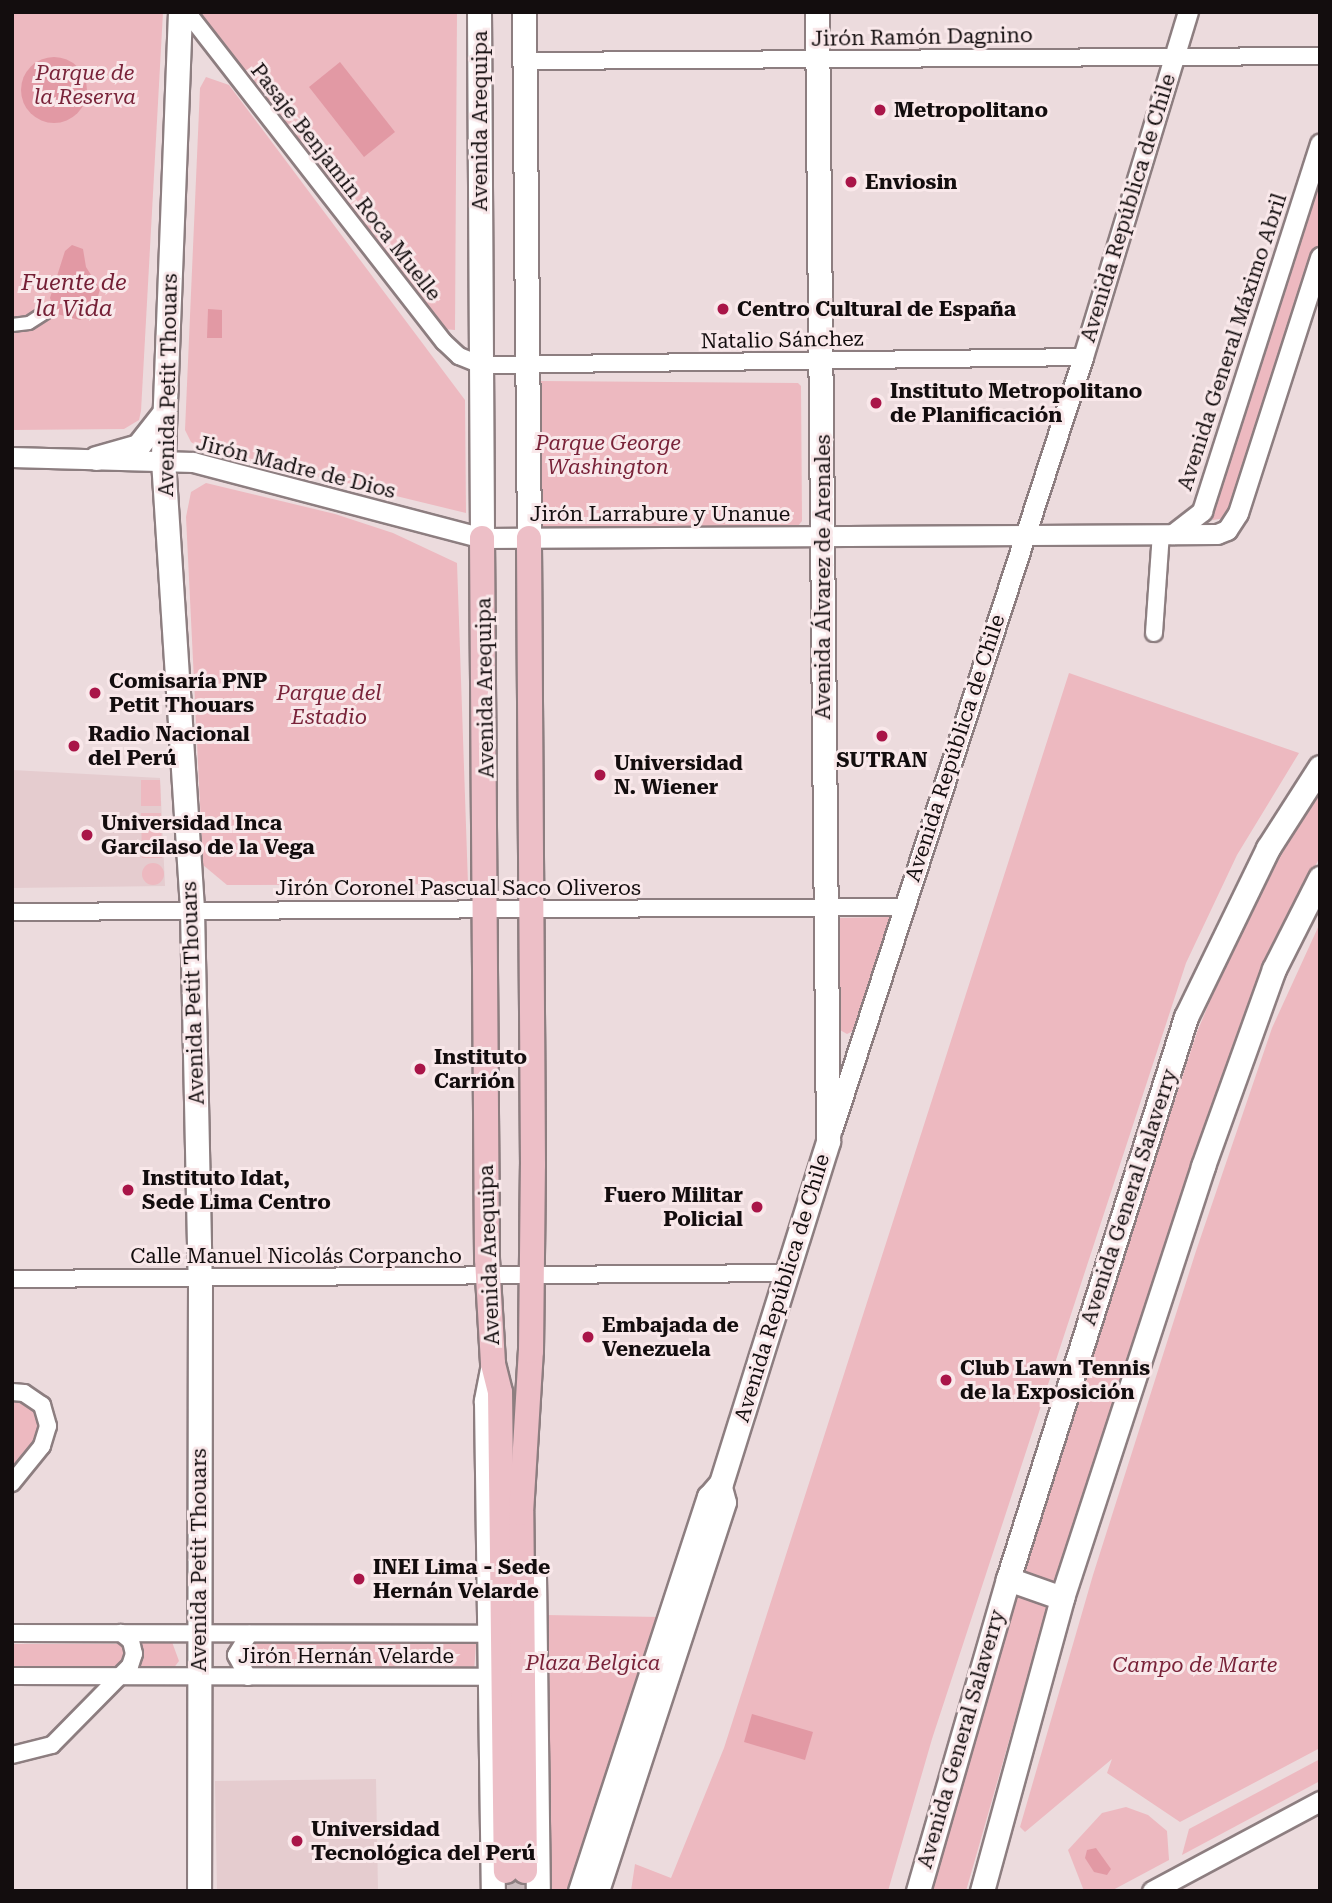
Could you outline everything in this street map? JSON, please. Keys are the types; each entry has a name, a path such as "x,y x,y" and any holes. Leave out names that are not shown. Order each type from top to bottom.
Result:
{"main road":[{"name":"Avenida Petit Thouars","path":"180,12 163,460 192,910 200,1279 197,1633 199,1891"},
{"name":"Avenida Arequipa","path":"479,12 487,911 487,1276 493,1364 500,1392 515,1880"},
{"name":"Avenida Arequipa","path":"515,1880 521,1513 531,1351 532,1276 533,910 524,12"},
{"name":"Avenida Álvarez de Arenales","path":"817,12 828,1141"},
{"path":"96,458 138,446 164,413"},
{"name":"Avenida General Salaverry","path":"918,1891 1007,1579 1186,1017 1268,848 1320,767"},
{"path":"982,1891 1062,1598 1203,1166 1274,969 1320,878"},
{"name":"Avenida República de Chile","path":"580,1891 709,1497 721,1483 789,1273 828,1141"},
{"name":"Avenida Arequipa","path":"493,1364 486,1401 487,1677 515,1880"},
{"path":"1007,1579 1062,1598"}],"street":[{"name":"Pasaje Benjamín Roca Muelle","path":"187,12 444,342 459,356 481,365"},
{"name":"Avenida República de Chile","path":"828,1141 1083,358 1188,12"},
{"name":"Jirón Ramón Dagnino","path":"525,61 1320,56"},
{"name":"Avenida General Máximo Abril","path":"1167,534 1202,511 1320,143"},
{"path":"1154,634 1167,534 1217,534 1236,519 1320,257"},
{"path":"12,325 29,323 46,312"},
{"name":"Natalio Sánchez","path":"481,365 1083,358"},
{"name":"Jirón Madre de Dios","path":"12,457 193,462 482,538"},
{"path":"1202,511 1213,522 1236,519"},
{"name":"Jirón Larrabure y Unanue","path":"482,538 1167,534"},
{"name":"Jirón Coronel Pascual Saco Oliveros","path":"12,912 903,907"},
{"name":"Calle Manuel Nicolás Corpancho","path":"12,1279 789,1273"},
{"path":"12,1392 24,1393 42,1405 48,1426 42,1446 12,1483"},
{"name":"Avenida República de Chile","path":"599,1891 726,1502 721,1483"},
{"name":"Jirón Hernán Velarde","path":"12,1633 487,1634"},
{"path":"12,1755 52,1745 130,1666 134,1654 131,1641 121,1633"},
{"path":"247,1677 236,1655 249,1634"},
{"name":"Jirón Hernán Velarde","path":"12,1676 487,1677"},
{"path":"1152,1891 1320,1801"}],"shaded area":[{"name":"Universidad Inca Garcilaso de la Vega","path":"12,770 160,778 165,886 12,888"},
{"name":"Universidad Tecnológica del Perú","path":"376,1779 378,1891 217,1891 215,1781"}],"green space":[{"name":"Parque de la Reserva","path":"12,12 163,12 141,411 139,420 124,429 12,430"},
{"path":"200,12 457,12 455,330 443,329"},
{"path":"206,77 229,85 465,400 466,513 202,449 191,442 185,430 200,88"},
{"path":"1320,161 1320,242 1232,517 1213,520 1209,511"},
{"name":"Parque George Washington","path":"540,381 798,383 801,386 802,521 798,526 543,532 534,527 534,388"},
{"name":"Parque del Estadio","path":"206,483 335,514 393,533 457,563 468,884 227,885 203,865 186,517 191,492"},
{"name":"Club Lawn Tennis de la Exposición","path":"1069,673 1299,753 1237,855 1186,963 932,1739 888,1891 631,1891 635,1864 671,1878 724,1748"},
{"path":"141,780 160,780 161,806 141,806"},
{"path":"1320,788 1320,857 1280,931 1238,1030 1057,1573 966,1891 925,1891 1037,1524 1197,1032 1246,915"},
{"path":"141,813 161,813 162,858 142,858"},
{"path":"153,863 161,866 164,874 161,882 153,885 145,882 142,874 145,866"},
{"path":"890,917 855,1030 847,1034 840,1030 837,918"},
{"name":"Campo de Marte","path":"1320,923 1320,1748 1180,1822 1107,1773 1112,1759 1025,1832 1020,1827 1093,1575 1196,1251 1272,1028"},
{"path":"12,1399 31,1405 39,1417 41,1431 12,1468"},
{"name":"Plaza Belgica","path":"546,1615 660,1617 569,1891 549,1891"},
{"path":"256,1640 476,1644 474,1672 244,1667 245,1646"},
{"path":"138,1641 172,1642 179,1661 173,1669 137,1670 144,1658"},
{"path":"12,1644 119,1644 127,1648 131,1659 116,1671 12,1670"},
{"path":"1320,1759 1320,1781 1182,1855 1189,1829"},
{"path":"1126,1807 1148,1815 1167,1831 1169,1860 1111,1891 1084,1891 1068,1850 1102,1813"}],"water":[{"path":"47,57 61,57 73,62 82,71 87,90 85,103 78,114 61,123 47,123 35,118 26,109 21,97 21,83 26,71 35,62"},
{"path":"340,62 395,132 364,157 309,87"},
{"name":"Fuente de la Vida","path":"72,245 83,249 86,267 100,289 94,312 80,320 57,314 50,298 65,251"},
{"path":"208,309 222,310 222,338 207,338"},
{"path":"752,1714 813,1732 805,1760 744,1742"},
{"path":"1096,1848 1111,1869 1107,1875 1094,1872 1085,1858 1087,1850"}],"tunnel":[{"path":"506,1871 506,1891"},
{"path":"525,1871 525,1891"}],"place":[{"name":"Metropolitano","path":"880,110"},
{"name":"Enviosin","path":"851,182"},
{"name":"Centro Cultural de España","path":"723,309"},
{"name":"Instituto Metropolitano de Planificación","path":"876,403"},
{"name":"Comisaría PNP Petit Thouars","path":"95,693"},
{"name":"SUTRAN","path":"882,736"},
{"name":"Radio Nacional del Perú","path":"74,746"},
{"name":"Universidad N. Wiener","path":"600,775"},
{"name":"Universidad Inca Garcilaso de la Vega","path":"87,835"},
{"name":"Instituto Carrión","path":"420,1069"},
{"name":"Instituto Idat, Sede Lima Centro","path":"128,1190"},
{"name":"Fuero Militar Policial","path":"757,1207"},
{"name":"Embajada de Venezuela","path":"588,1337"},
{"name":"Club Lawn Tennis de la Exposición","path":"946,1380"},
{"name":"INEI Lima - Sede Hernán Velarde","path":"359,1579"},
{"name":"Universidad Tecnológica del Perú","path":"297,1841"}]}
